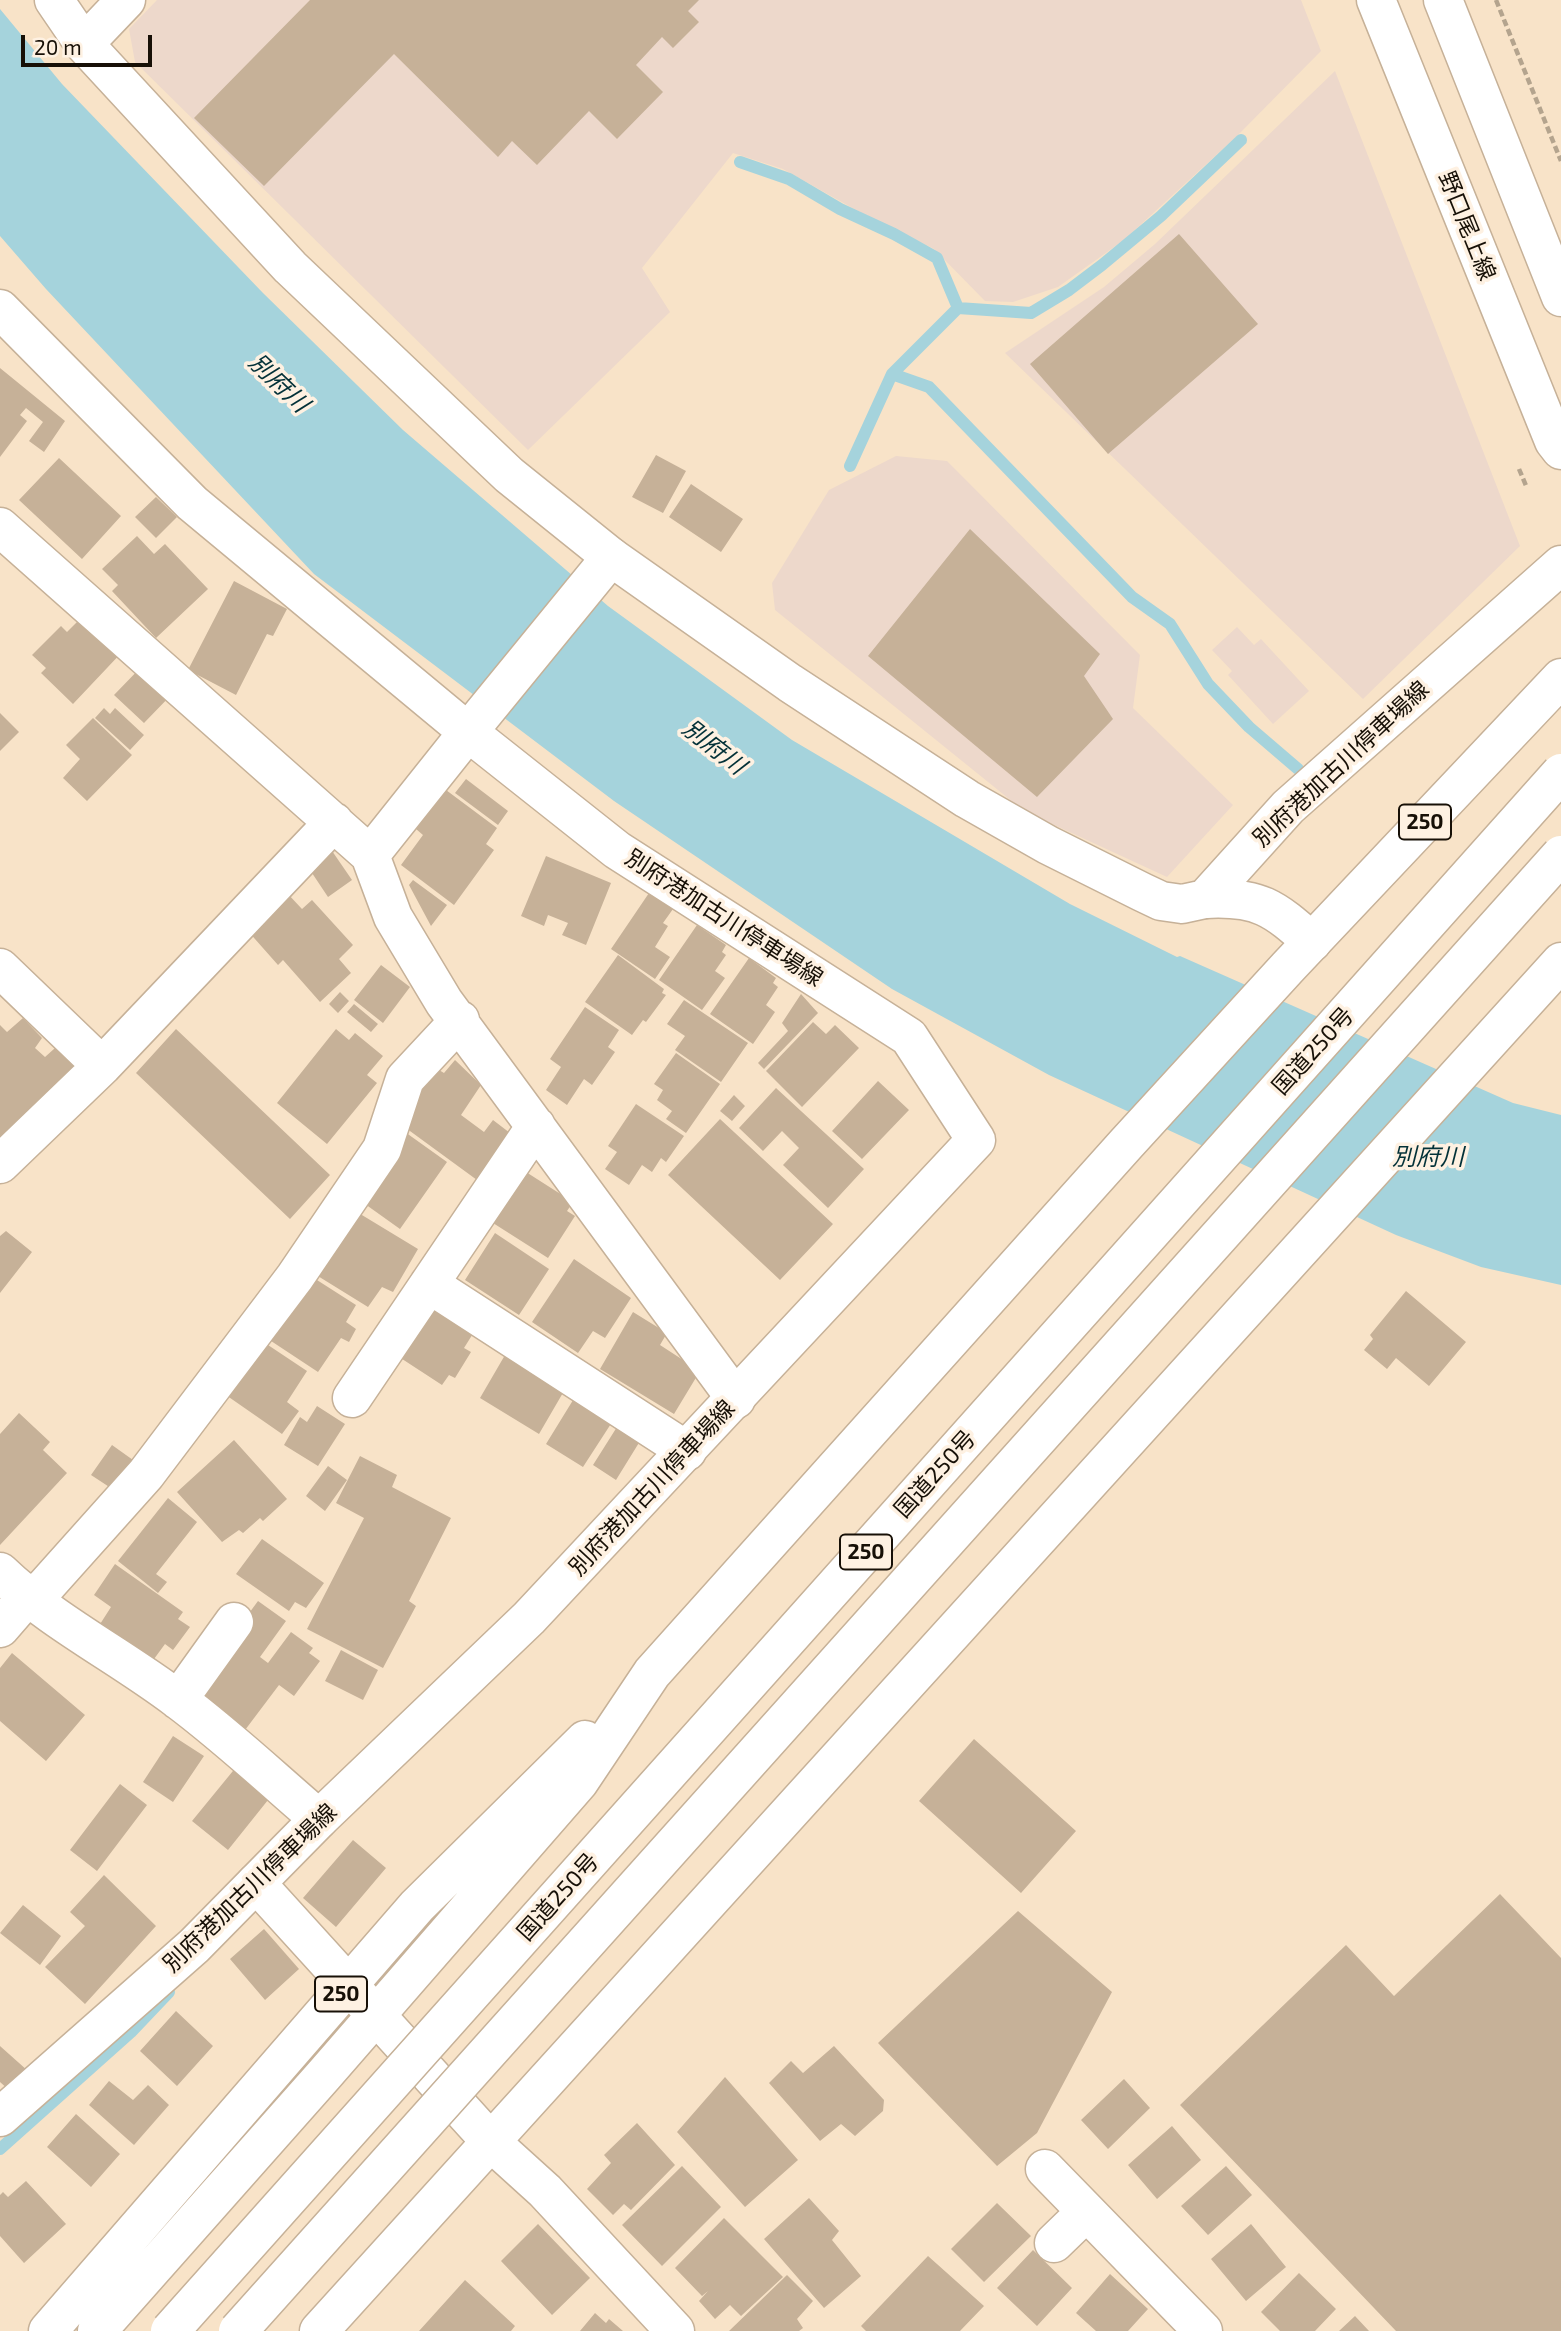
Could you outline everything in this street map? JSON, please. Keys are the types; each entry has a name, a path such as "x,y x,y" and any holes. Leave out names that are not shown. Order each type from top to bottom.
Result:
{"main road":[{"path":"54,0 84,44 290,267 604,565 967,799 1048,845 1161,901 1182,904 1232,897 1256,902 1281,914 1300,954"},
{"path":"84,44 126,0"},
{"name":"野口尾上線","path":"1376,0 1554,442 1561,450"},
{"path":"1443,0 1561,298"},
{"path":"5,326 192,503 474,725"},
{"path":"2,533 370,855 393,917 444,1002 460,1020 736,1399"},
{"path":"370,855 604,565"},
{"name":"別府港加古川停車場線","path":"1205,899 1288,807 1561,565"},
{"name":"250","path":"48,2331 417,1906 652,1673 1126,1144 1300,954 1561,678"},
{"name":"別府港加古川停車場線","path":"0,2117 194,1946 319,1819 529,1618 976,1140 909,1037 617,850 474,725"},
{"name":"国道250号","path":"170,2331 1561,773"},
{"path":"0,1164 102,1066 334,822"},
{"name":"250","path":"238,2331 1561,855"},
{"path":"319,2331 1561,962"},
{"path":"0,968 102,1066"},
{"path":"13,1585 44,1588 146,1474 262,1321 382,1149 405,1079 460,1020"},
{"path":"352,1398 536,1126"},
{"path":"429,1284 687,1451"},
{"path":"0,1628 13,1585"},
{"path":"13,1585 178,1700 319,1819"},
{"path":"178,1700 234,1622"},
{"name":"250","path":"97,2331 579,1782 652,1673"},
{"path":"256,1883 492,2143 545,2191 675,2331"},
{"path":"1045,2169 1203,2331"},
{"path":"1054,2243 1085,2213"}],"path":[{"path":"1496,0 1561,161"}],"shaded area":[{"path":"157,0 1301,0 1321,51 1238,135 1124,240 1058,287 1013,302 985,301 934,249 783,169 733,153 642,268 670,312 528,450 135,62 129,29"},
{"path":"1335,71 1520,546 1363,699 1005,353 1104,287 1155,244"},
{"path":"896,456 947,461 1140,655 1133,708 1233,805 1167,877 1024,811 775,610 772,583 829,490"},
{"path":"1237,627 1254,645 1261,639 1309,691 1273,724 1228,675 1232,671 1212,650"}],"water":[{"name":"別府川","path":"0,9 62,84 263,293 403,430 608,606 792,740 1070,904 1177,957 1180,956 1513,1103 1561,1115 1561,1285 1481,1267 1396,1235 1049,1075 892,989 614,801 314,574 46,289 0,236"}],"building":[{"path":"310,0 699,0 688,11 699,22 673,48 662,37 636,65 663,92 617,139 589,111 537,165 512,141 498,157 394,54 264,186 194,118"},
{"path":"1179,234 1258,324 1108,454 1030,364"},
{"path":"0,368 65,421 44,452 29,441 43,422 26,408 20,415 27,421 0,457"},
{"path":"656,455 686,471 663,513 632,497"},
{"path":"59,458 121,516 82,559 19,500"},
{"path":"691,484 743,519 721,552 669,517"},
{"path":"156,497 177,517 156,538 135,517"},
{"path":"970,529 1100,654 1084,676 1113,719 1037,797 868,656"},
{"path":"137,536 154,554 165,544 208,589 156,638 112,591 118,585 102,569"},
{"path":"234,581 287,609 273,636 267,634 236,695 188,670"},
{"path":"86,613 124,650 73,704 41,673 46,668 32,655 61,626 67,632"},
{"path":"144,664 174,692 144,723 114,695"},
{"path":"104,708 110,714 115,708 144,735 130,750 95,718"},
{"path":"0,713 19,732 0,751"},
{"path":"93,718 132,755 87,801 63,778 80,759 66,745"},
{"path":"466,779 508,811 498,825 455,793"},
{"path":"446,790 497,828 486,844 494,850 454,905 401,865 423,835 416,829"},
{"path":"330,848 352,880 328,897 306,864"},
{"path":"546,856 611,883 586,945 562,935 568,923 548,915 544,926 521,916"},
{"path":"413,880 447,905 431,926 409,885"},
{"path":"287,893 302,909 312,900 353,945 339,959 351,973 320,1002 283,960 278,965 247,930"},
{"path":"649,893 673,909 663,923 668,926 655,947 670,957 655,979 611,949"},
{"path":"697,925 726,945 722,952 726,955 715,971 725,978 702,1010 659,980"},
{"path":"618,955 664,989 662,993 666,995 646,1022 643,1020 632,1035 585,1002"},
{"path":"749,958 776,978 773,983 778,987 766,1005 775,1012 753,1044 710,1014"},
{"path":"381,965 410,987 383,1023 354,1000"},
{"path":"340,992 349,1001 338,1013 329,1004"},
{"path":"801,994 818,1013 764,1069 758,1063 788,1031 782,1023"},
{"path":"684,1000 748,1043 721,1082 675,1050 685,1036 667,1024"},
{"path":"354,1004 378,1024 371,1032 347,1012"},
{"path":"585,1007 619,1030 608,1047 615,1052 592,1085 584,1079 567,1105 546,1090 561,1067 550,1059"},
{"path":"23,1018 42,1038 35,1048 45,1057 64,1040 84,1062 0,1140 0,1025 7,1032"},
{"path":"813,1022 826,1034 835,1025 859,1048 802,1107 766,1071"},
{"path":"176,1029 330,1175 290,1219 136,1073"},
{"path":"336,1029 349,1040 355,1033 383,1056 367,1075 377,1083 327,1144 277,1103"},
{"path":"676,1053 720,1084 686,1133 666,1119 672,1111 657,1100 663,1090 654,1084"},
{"path":"455,1060 481,1085 461,1115 484,1132 493,1120 510,1133 477,1180 399,1123 434,1067 444,1073"},
{"path":"878,1081 909,1110 862,1159 832,1131"},
{"path":"776,1088 864,1169 828,1208 783,1165 799,1148 782,1131 763,1151 739,1128"},
{"path":"734,1095 745,1106 732,1121 720,1111"},
{"path":"636,1104 684,1136 666,1162 661,1158 652,1172 642,1165 629,1185 605,1169 617,1152 608,1146"},
{"path":"720,1119 833,1224 780,1280 668,1175"},
{"path":"405,1132 447,1162 400,1229 358,1199"},
{"path":"526,1172 573,1202 567,1211 575,1216 548,1258 493,1223"},
{"path":"352,1209 418,1249 393,1292 382,1287 368,1307 313,1273"},
{"path":"6,1231 32,1252 0,1293 0,1236"},
{"path":"495,1233 549,1269 519,1315 465,1280"},
{"path":"574,1259 631,1298 605,1338 593,1331 578,1353 532,1322"},
{"path":"306,1273 356,1305 346,1322 356,1329 349,1342 341,1338 318,1372 265,1337"},
{"path":"1406,1291 1466,1342 1429,1386 1396,1358 1387,1369 1364,1350 1373,1339 1370,1335"},
{"path":"436,1292 474,1332 464,1348 471,1352 455,1378 449,1375 442,1385 396,1355"},
{"path":"633,1312 667,1333 660,1345 700,1371 674,1414 600,1369"},
{"path":"259,1339 307,1371 287,1402 299,1411 282,1434 223,1393"},
{"path":"512,1343 571,1379 539,1434 480,1398"},
{"path":"578,1392 616,1416 583,1467 546,1444"},
{"path":"317,1406 345,1424 318,1466 284,1445 300,1417 307,1422"},
{"path":"19,1413 50,1442 43,1450 67,1473 0,1545 0,1434"},
{"path":"622,1419 645,1433 616,1480 593,1465"},
{"path":"234,1440 287,1499 263,1521 260,1518 243,1533 239,1530 222,1542 177,1492"},
{"path":"112,1445 140,1465 120,1494 91,1475"},
{"path":"360,1456 397,1475 392,1487 451,1518 409,1601 416,1606 383,1668 307,1629 364,1518 336,1503"},
{"path":"328,1466 347,1480 325,1511 306,1496"},
{"path":"168,1498 197,1522 156,1574 167,1582 158,1593 118,1561"},
{"path":"262,1539 324,1583 306,1608 295,1602 289,1611 236,1574"},
{"path":"115,1564 183,1612 178,1619 190,1627 173,1650 165,1644 154,1659 168,1669 95,1632 111,1607 94,1595"},
{"path":"258,1601 286,1621 260,1657 268,1663 291,1632 313,1648 309,1653 320,1661 294,1696 279,1685 239,1738 186,1699"},
{"path":"341,1650 378,1670 363,1700 325,1681"},
{"path":"12,1653 85,1715 46,1761 0,1721 0,1668"},
{"path":"173,1736 204,1756 173,1802 143,1782"},
{"path":"974,1739 1076,1831 1021,1893 919,1801"},
{"path":"237,1766 272,1795 228,1850 192,1821"},
{"path":"120,1784 147,1805 97,1871 70,1850"},
{"path":"353,1840 386,1868 336,1927 303,1898"},
{"path":"104,1875 156,1926 85,2004 45,1967 85,1926 70,1912"},
{"path":"1500,1894 1561,1958 1561,2331 1396,2331 1180,2105 1346,1945 1394,1996"},
{"path":"23,1905 61,1936 40,1965 0,1933"},
{"path":"1018,1911 1112,1992 1037,2133 997,2166 878,2043"},
{"path":"264,1929 299,1969 265,2000 230,1959"},
{"path":"176,2011 213,2046 177,2086 140,2051"},
{"path":"0,2046 28,2071 10,2091 0,2082"},
{"path":"834,2046 884,2100 883,2111 855,2136 841,2124 820,2141 769,2083 791,2061 803,2073"},
{"path":"725,2077 798,2160 745,2207 677,2132"},
{"path":"1124,2079 1150,2108 1108,2149 1081,2120"},
{"path":"109,2081 133,2100 148,2085 169,2105 134,2145 89,2105"},
{"path":"76,2114 120,2154 91,2187 47,2147"},
{"path":"637,2123 675,2165 631,2210 624,2204 613,2215 587,2189 611,2163 604,2155"},
{"path":"1172,2126 1201,2160 1157,2199 1128,2165"},
{"path":"682,2166 721,2207 662,2266 622,2225"},
{"path":"1226,2166 1252,2195 1208,2235 1181,2206"},
{"path":"26,2181 66,2224 24,2263 0,2236 0,2195 3,2192 8,2197"},
{"path":"809,2198 839,2231 832,2240 861,2276 824,2308 764,2239"},
{"path":"997,2203 1031,2236 984,2282 951,2249"},
{"path":"724,2218 783,2277 741,2316 730,2305 715,2319 699,2301 708,2291 702,2296 675,2268"},
{"path":"538,2224 590,2278 552,2315 501,2261"},
{"path":"1251,2224 1286,2267 1246,2301 1211,2259"},
{"path":"1033,2250 1072,2288 1037,2326 997,2288"},
{"path":"928,2256 984,2306 960,2331 866,2331 861,2326"},
{"path":"1299,2273 1336,2309 1315,2331 1280,2331 1261,2312"},
{"path":"1110,2274 1148,2309 1128,2331 1096,2331 1076,2313"},
{"path":"787,2275 813,2301 797,2319 803,2328 799,2331 729,2331"},
{"path":"465,2280 515,2326 511,2331 419,2331"},
{"path":"595,2313 606,2323 609,2319 623,2331 580,2331"},
{"path":"1355,2316 1369,2331 1339,2331"}],"waterway":[{"path":"958,308 1031,313 1069,290 1102,265 1161,216 1241,140"},
{"path":"740,162 789,179 840,209 937,258 958,308 892,374 850,466"},
{"path":"892,374 929,387 1132,597 1170,624 1208,684 1249,727 1298,769"},
{"path":"0,2149 131,2032 169,1992"}]}
